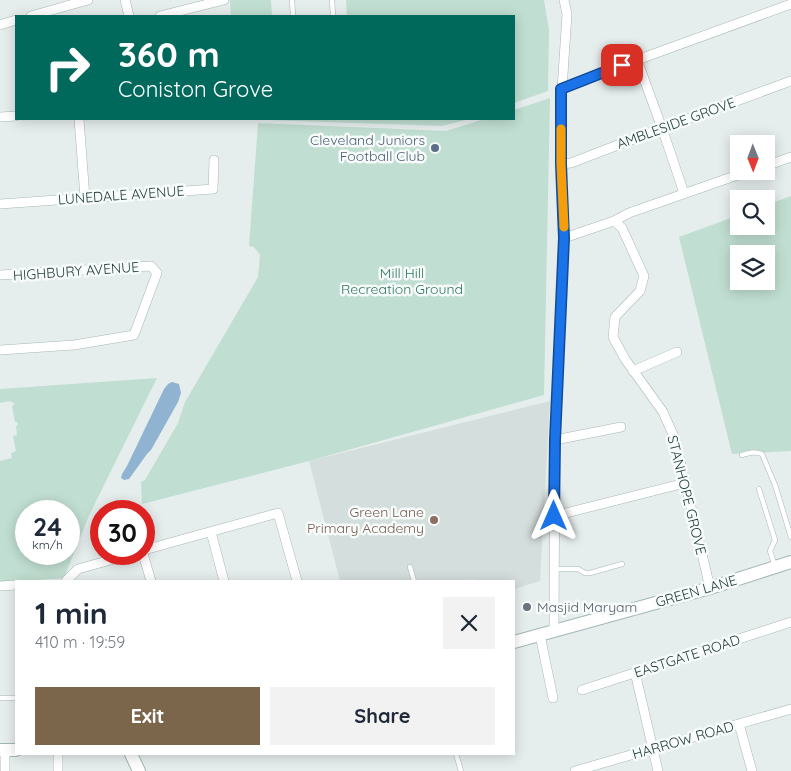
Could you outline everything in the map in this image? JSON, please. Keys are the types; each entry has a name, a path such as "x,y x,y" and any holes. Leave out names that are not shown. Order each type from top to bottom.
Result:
{"street":[{"path":"35,15 88,0"},
{"path":"125,0 129,15"},
{"path":"164,15 224,0"},
{"path":"554,631 555,440 564,238 561,164 561,89 567,14 564,0"},
{"path":"561,89 791,4"},
{"path":"0,25 15,20"},
{"path":"637,60 684,193"},
{"name":"AMBLESIDE GROVE","path":"561,164 571,163 791,81"},
{"path":"0,117 15,116"},
{"path":"79,120 85,198"},
{"path":"775,163 791,157"},
{"name":"LUNEDALE AVENUE","path":"0,204 212,190 214,160"},
{"path":"564,238 730,177"},
{"name":"STANHOPE GROVE","path":"614,221 622,228 644,276 640,291 615,317 612,337 633,371 663,412 675,439 710,588"},
{"name":"HIGHBURY AVENUE","path":"0,275 151,266 157,272 134,335 74,345 0,350"},
{"path":"633,371 677,352"},
{"path":"555,440 622,427"},
{"path":"554,516 685,483"},
{"path":"155,548 278,513 297,580"},
{"path":"211,532 224,580"},
{"name":"GREEN LANE","path":"515,642 710,588 791,562"},
{"path":"67,580 78,569 92,565"},
{"path":"147,565 151,580"},
{"path":"0,586 15,585"},
{"name":"EASTGATE ROAD","path":"582,690 791,622"},
{"path":"540,635 553,698"},
{"path":"635,672 658,771"},
{"name":"HARROW ROAD","path":"574,771 791,709"},
{"path":"739,724 752,771"},
{"path":"5,771 7,750"},
{"path":"58,755 58,771"},
{"path":"131,755 139,771"}],"lane":[{"path":"292,0 293,15"},
{"path":"332,0 333,15"},
{"path":"742,455 754,452 762,454 775,485 791,537"},
{"path":"759,489 775,540 770,551 776,567"},
{"path":"554,569 578,568 585,573 590,573 622,564"},
{"path":"410,567 414,580"},
{"path":"0,698 15,698"},
{"path":"456,755 461,771"}],"shaded area":[{"name":"Green Lane Primary Academy","path":"550,401 540,581 515,589 515,580 340,580 309,461"}],"green space":[{"path":"230,0 271,0 272,15 231,15"},
{"path":"346,0 544,0 549,30 548,91 515,103 515,15 347,15"},
{"name":"Mill Hill Recreation Ground","path":"550,98 544,395 309,461 155,501 142,500 141,482 145,480 178,423 185,402 258,277 260,255 254,247 249,246 258,123 446,131 482,120 515,120 515,110"},
{"path":"268,120 465,120 442,126"},
{"path":"791,196 791,451 732,454 679,237 730,218 730,235 775,235 775,202"},
{"path":"157,378 97,500 90,500 90,514 80,538 80,500 15,500 15,565 69,565 64,578 15,580 15,582 0,585 0,461 12,458 11,453 16,451 13,436 17,435 16,426 18,425 15,422 13,402 0,403 0,389"}],"water":[{"path":"172,382 179,384 181,393 178,402 151,450 129,479 124,480 121,478 122,474 164,389"}],"slow traffic":[{"path":"561,129 564,227"}],"place":[{"name":"Cleveland Juniors Football Club","path":"435,148"},
{"name":"Green Lane Primary Academy","path":"434,520"},
{"name":"Masjid Maryam","path":"527,607"}],"route":[{"path":"554,516 555,440 564,238 561,164 561,89 622,65"}]}
